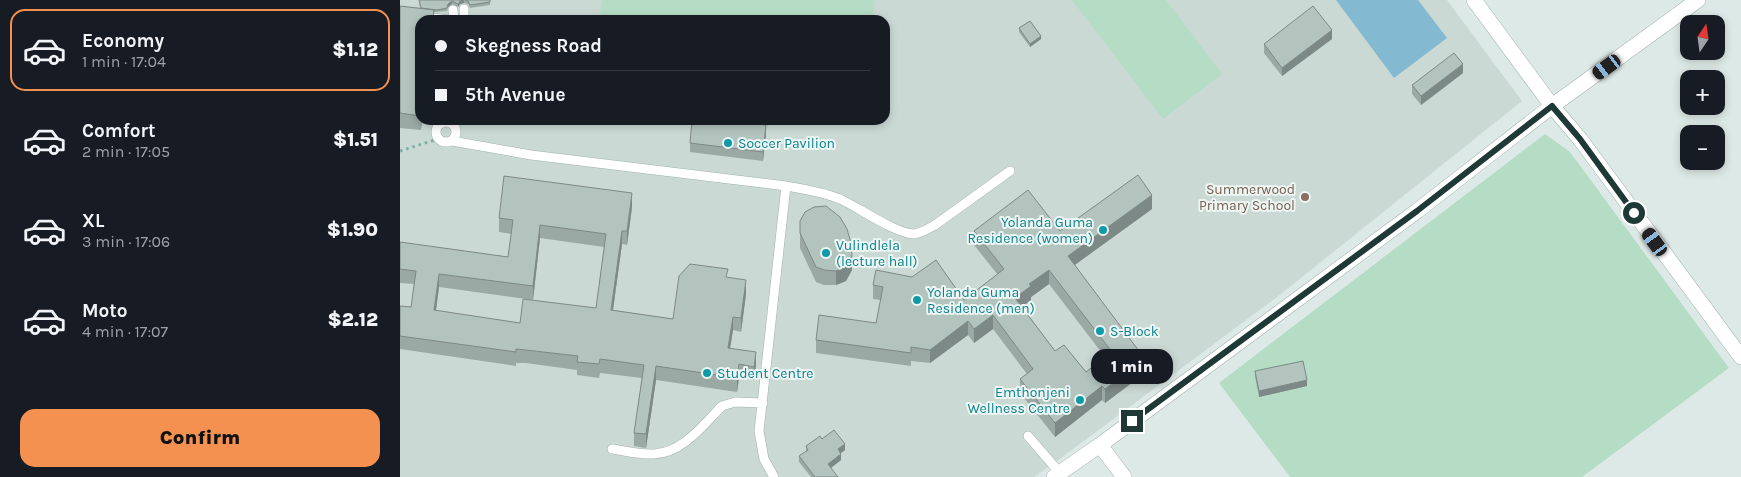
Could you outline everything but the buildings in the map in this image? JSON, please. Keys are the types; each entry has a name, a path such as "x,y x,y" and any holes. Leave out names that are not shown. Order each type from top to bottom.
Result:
{"street":[{"path":"1474,0 1552,106 1580,139 1741,358"},
{"path":"1057,475 1417,211 1552,106 1698,0"},
{"path":"1100,445 1124,477"}],"lane":[{"path":"464,9 464,15"},
{"path":"440,125 436,130 438,139 442,142 452,141 531,155 786,186 823,193 900,230 914,234 923,232 935,225 1010,171"},
{"path":"451,125 455,128 456,132 452,141"},
{"path":"774,477 764,459 760,446 759,431 786,186"},
{"path":"612,449 646,454 666,452 683,444 722,406 729,403 763,403"},
{"path":"1028,436 1057,475"}],"path":[{"path":"400,151 438,139"}],"shaded area":[{"path":"400,0 1447,0 1522,101 1281,294 1034,477 400,477"}],"green space":[{"path":"602,0 875,0 873,15 600,15"},
{"path":"1072,0 1166,0 1222,74 1163,119"},
{"path":"1545,134 1570,152 1729,368 1582,477 1290,477 1219,383"}],"water":[{"path":"1336,0 1418,0 1447,38 1394,78"}],"place":[{"name":"Soccer Pavilion","path":"728,143"},
{"name":"Summerwood Primary School","path":"1305,197"},
{"name":"Yolanda Guma Residence (women)","path":"1103,230"},
{"name":"Vulindlela (lecture hall)","path":"826,253"},
{"name":"Yolanda Guma Residence (men)","path":"917,300"},
{"name":"S-Block","path":"1100,331"},
{"name":"Student Centre","path":"707,373"},
{"name":"Emthonjeni Wellness Centre","path":"1080,400"}],"route":[{"path":"1132,421 1417,211 1552,106 1580,139 1634,213"}]}
